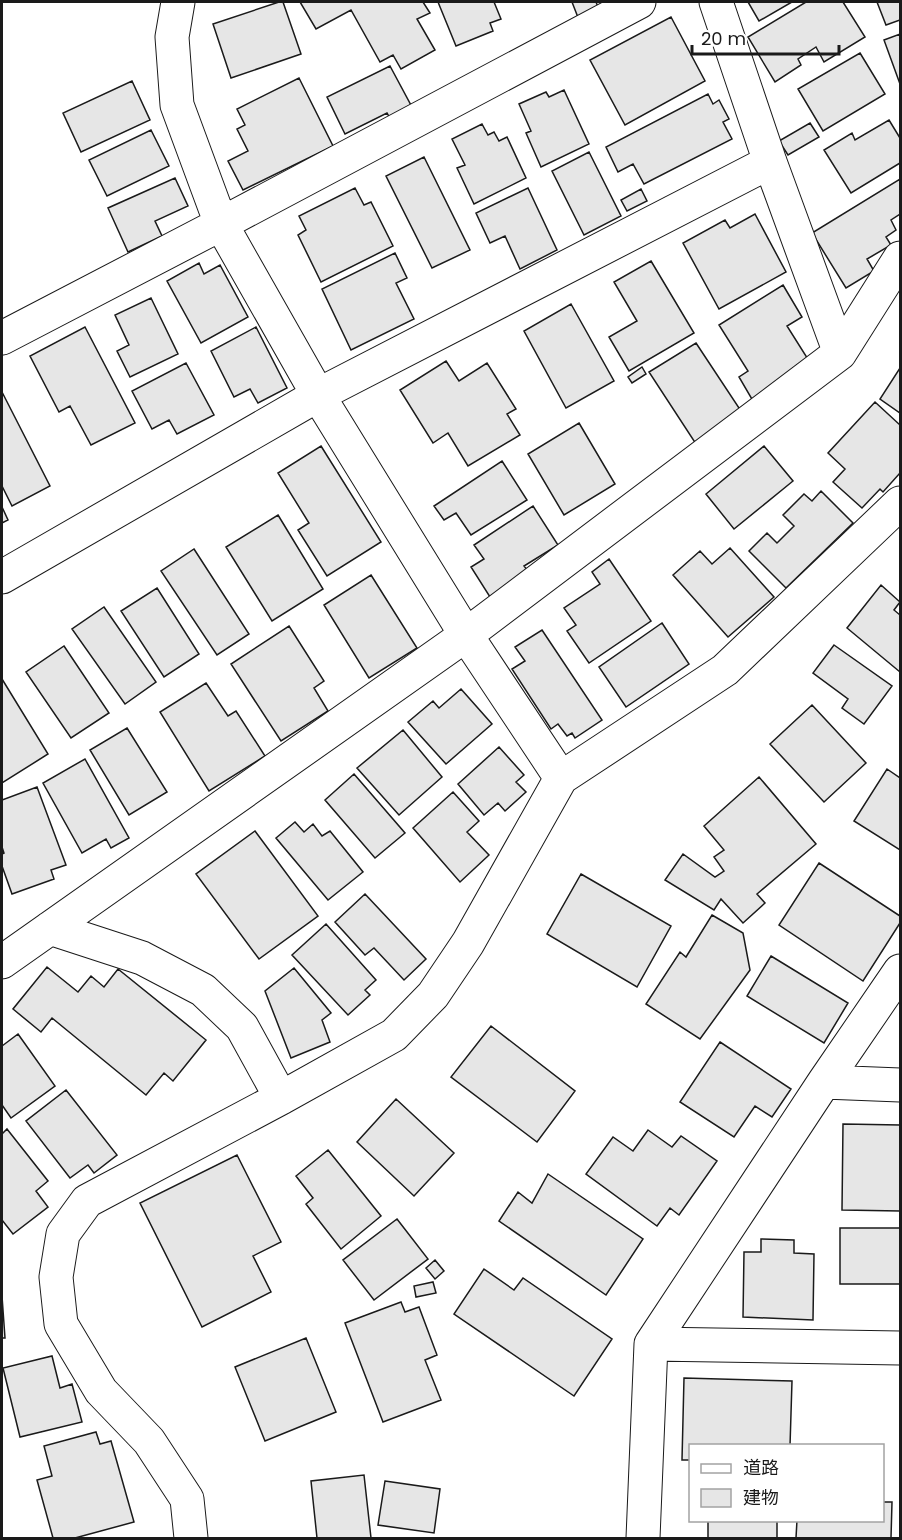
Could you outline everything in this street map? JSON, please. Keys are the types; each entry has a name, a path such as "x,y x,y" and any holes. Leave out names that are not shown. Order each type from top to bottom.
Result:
{"street":[{"path":"178,2 172,37 177,105 221,224 318,395 466,635 561,778"},
{"path":"2,338 639,2"},
{"path":"716,2 770,162 840,353"},
{"path":"2,577 318,395 770,162"},
{"path":"2,962 466,635 840,353 900,258"},
{"path":"191,1539 187,1499 149,1442 101,1391 61,1324 56,1277 63,1234 87,1201 394,1035 433,995 468,943 561,778 725,670 900,503"},
{"path":"50,928 142,958 203,990 242,1027 281,1098"},
{"path":"643,1539 651,1344 900,971"},
{"path":"824,1082 900,1085"},
{"path":"651,1344 900,1348"}],"building":[{"path":"283,2 301,54 231,78 213,24"},
{"path":"300,2 423,2 430,13 417,19 435,50 401,69 393,55 380,62 351,10 316,29"},
{"path":"438,2 494,2 501,19 490,23 493,31 456,46"},
{"path":"572,2 596,2 600,12 579,20"},
{"path":"748,2 792,2 759,21"},
{"path":"806,2 843,2 865,37 824,62 816,47 798,59 801,65 775,82 748,37"},
{"path":"877,2 900,2 900,20 886,25"},
{"path":"671,17 705,81 625,125 590,60"},
{"path":"900,34 900,84 884,40"},
{"path":"860,53 885,94 823,131 798,89"},
{"path":"390,66 413,109 391,120 387,113 345,134 327,97"},
{"path":"299,78 333,146 243,190 228,161 248,151 237,129 245,125 237,109"},
{"path":"132,81 150,120 81,152 63,113"},
{"path":"564,90 589,144 541,167 526,133 531,131 519,104 546,92 549,97"},
{"path":"708,94 713,104 719,100 729,119 723,122 732,139 644,184 633,164 618,172 606,147"},
{"path":"889,120 900,138 900,163 851,193 824,150 852,133 855,140"},
{"path":"810,123 819,137 788,155 779,141"},
{"path":"482,124 488,135 494,132 499,141 507,137 526,178 474,204 457,168 465,165 452,139"},
{"path":"151,130 169,166 107,196 89,160"},
{"path":"589,152 621,216 584,235 552,171"},
{"path":"424,157 470,250 432,268 386,176"},
{"path":"175,178 188,206 155,221 162,236 128,252 108,208"},
{"path":"900,179 900,214 891,220 896,230 886,237 891,245 867,259 874,271 846,288 812,233"},
{"path":"355,188 364,205 371,202 393,246 321,282 298,235 306,230 299,216"},
{"path":"528,188 557,250 520,269 505,236 490,243 476,213"},
{"path":"641,189 647,201 627,211 621,200"},
{"path":"755,214 786,272 719,309 683,243 725,220 730,228"},
{"path":"395,253 407,278 396,283 414,319 351,350 322,289"},
{"path":"651,261 694,333 629,371 609,337 637,321 614,282"},
{"path":"199,263 204,274 220,265 248,317 201,343 167,281"},
{"path":"783,285 802,317 787,326 811,364 753,401 739,377 748,371 719,325"},
{"path":"151,298 178,354 130,377 117,351 129,345 115,315"},
{"path":"571,304 614,381 566,408 524,331"},
{"path":"85,327 135,423 91,445 70,406 59,412 30,356"},
{"path":"256,327 287,388 258,403 250,389 234,397 211,351"},
{"path":"696,343 743,414 696,444 649,372"},
{"path":"446,361 459,381 487,363 516,409 507,414 520,435 468,466 448,433 433,443 400,390"},
{"path":"186,363 214,415 177,434 169,420 152,429 132,391"},
{"path":"642,367 646,374 632,383 628,377"},
{"path":"900,368 900,413 880,399"},
{"path":"2,392 50,486 12,506 2,486"},
{"path":"875,402 900,425 900,473 883,492 880,489 862,508 833,482 845,469 828,453"},
{"path":"579,423 615,484 564,515 528,454"},
{"path":"321,446 381,542 327,576 298,530 309,523 278,473"},
{"path":"764,446 793,481 734,529 706,494"},
{"path":"502,461 527,500 471,535 456,513 444,520 434,506"},
{"path":"821,491 853,523 786,588 749,551 767,533 777,543 794,526 783,515 804,494 812,501"},
{"path":"533,506 558,545 524,566 529,572 490,597 471,567 484,559 474,545"},
{"path":"2,507 8,520 2,523"},
{"path":"278,515 323,589 272,621 226,547"},
{"path":"730,548 774,597 728,637 673,575 700,551 712,564"},
{"path":"194,549 249,634 217,655 161,571"},
{"path":"609,559 651,621 589,663 567,631 576,625 564,608 600,584 592,572"},
{"path":"371,575 417,648 369,678 324,605"},
{"path":"881,585 900,602 894,610 900,615 900,672 847,628"},
{"path":"157,588 199,654 164,677 121,611"},
{"path":"104,607 156,682 125,704 72,629"},
{"path":"662,623 689,664 626,707 599,667"},
{"path":"289,626 324,681 314,688 328,711 281,741 231,664"},
{"path":"542,630 602,720 575,738 572,733 567,736 558,724 551,729 512,669 525,661 515,647"},
{"path":"834,645 892,686 864,724 842,708 848,699 813,673"},
{"path":"64,646 109,713 71,738 26,672"},
{"path":"2,679 48,754 2,783"},
{"path":"206,683 228,716 236,711 265,756 209,791 160,712"},
{"path":"461,689 492,724 446,764 408,722 433,701 439,708"},
{"path":"812,705 866,763 824,802 770,744"},
{"path":"127,728 167,792 129,815 90,750"},
{"path":"403,730 442,777 399,815 357,768"},
{"path":"499,747 524,775 516,782 526,792 505,811 498,803 484,815 458,784"},
{"path":"85,759 129,838 111,848 106,839 82,853 43,783"},
{"path":"887,769 900,778 900,850 854,821"},
{"path":"354,774 405,833 375,858 325,800"},
{"path":"759,777 816,844 757,894 765,903 743,923 721,899 714,910 665,880 683,854 715,877 724,871 714,857 724,850 704,826"},
{"path":"37,787 66,865 51,870 54,879 12,894 2,866 2,854 4,853 2,800"},
{"path":"453,792 479,821 467,832 489,855 460,882 413,828"},
{"path":"295,822 304,832 313,824 322,836 330,831 363,872 328,900 276,838"},
{"path":"255,831 318,916 259,959 196,874"},
{"path":"819,863 900,916 900,923 863,981 779,925"},
{"path":"581,874 671,926 637,987 547,934"},
{"path":"365,894 426,959 404,980 374,948 365,955 335,922"},
{"path":"712,915 743,933 750,970 700,1039 646,1004 680,952 686,957"},
{"path":"326,924 376,980 365,990 370,995 348,1015 292,955"},
{"path":"771,956 848,1003 824,1043 747,996"},
{"path":"47,967 78,992 91,976 104,987 118,969 206,1040 173,1081 164,1073 146,1095 52,1018 41,1032 13,1009"},
{"path":"294,968 331,1013 322,1020 330,1042 291,1058 265,991"},
{"path":"491,1026 575,1091 537,1142 451,1077"},
{"path":"18,1034 55,1086 11,1118 2,1105 2,1046"},
{"path":"720,1042 791,1089 772,1117 755,1106 734,1137 680,1102"},
{"path":"66,1090 117,1155 94,1173 88,1165 70,1178 26,1121"},
{"path":"396,1099 454,1153 414,1196 357,1142"},
{"path":"843,1124 900,1125 900,1211 842,1210"},
{"path":"7,1129 48,1181 36,1191 48,1207 13,1234 2,1220 2,1134"},
{"path":"648,1130 672,1147 681,1136 717,1161 679,1215 670,1208 657,1226 586,1174 613,1137 633,1151"},
{"path":"328,1150 381,1216 341,1249 306,1204 313,1198 296,1176"},
{"path":"237,1155 281,1242 253,1256 271,1292 202,1327 140,1203"},
{"path":"548,1174 643,1239 606,1295 499,1221 518,1192 532,1203"},
{"path":"397,1219 428,1259 374,1300 343,1260"},
{"path":"840,1228 900,1228 900,1284 840,1284"},
{"path":"761,1239 794,1240 794,1253 814,1254 813,1320 743,1317 744,1252 761,1252"},
{"path":"435,1260 444,1271 435,1279 426,1268"},
{"path":"484,1269 514,1290 523,1278 612,1339 574,1396 454,1314"},
{"path":"433,1282 436,1293 416,1297 414,1286"},
{"path":"2,1296 5,1338 2,1338"},
{"path":"401,1302 405,1312 419,1307 437,1355 425,1360 441,1400 383,1422 345,1323"},
{"path":"306,1338 336,1412 265,1441 235,1367"},
{"path":"52,1356 60,1388 72,1384 82,1422 20,1437 3,1368"},
{"path":"684,1378 792,1381 790,1444 689,1444 689,1460 682,1460"},
{"path":"96,1432 100,1444 111,1441 134,1522 75,1538 53,1538 37,1480 52,1476 44,1446"},
{"path":"364,1475 371,1538 317,1538 311,1481"},
{"path":"385,1481 440,1489 434,1533 378,1525"},
{"path":"884,1502 892,1502 891,1538 796,1538 797,1522 884,1522"},
{"path":"708,1522 777,1522 777,1538 708,1538"}]}
